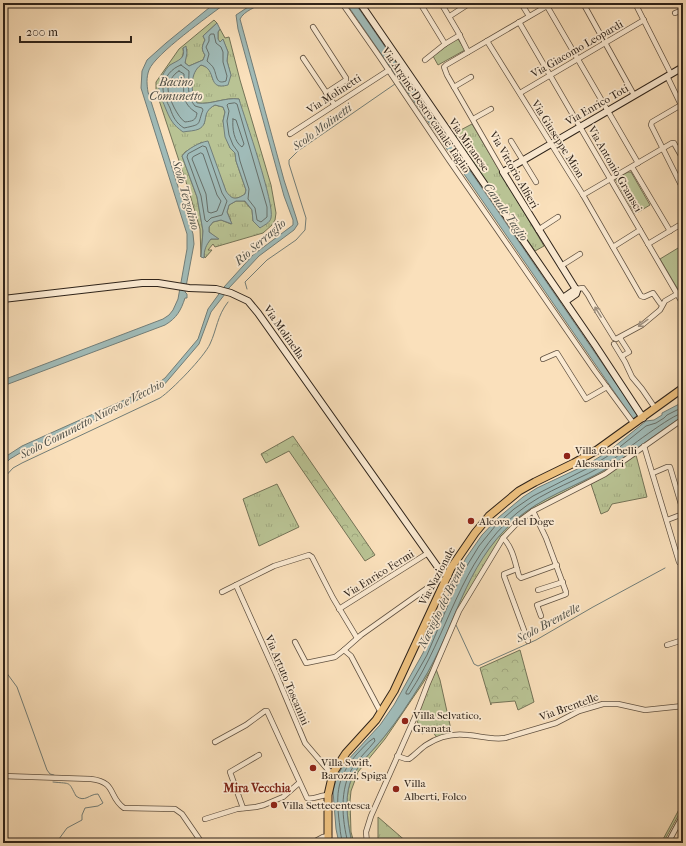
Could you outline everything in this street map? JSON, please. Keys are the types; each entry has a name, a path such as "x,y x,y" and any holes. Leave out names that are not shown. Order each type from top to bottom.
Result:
{"main road":[{"name":"Via Nazionale","path":"329,839 328,795 333,773 346,753 382,712 394,691 444,578 475,533 489,516 519,492 535,482 591,454 683,388"}],"street":[{"name":"Via Argine Destro canale Taglio","path":"342,3 457,172 607,387 638,421"},
{"name":"Via Miranese","path":"360,3 564,300 638,421"},
{"path":"420,3 445,44"},
{"path":"441,3 450,16 468,52 552,3"},
{"path":"450,16 470,3"},
{"path":"521,3 530,16"},
{"path":"584,3 634,95"},
{"path":"635,3 669,75 681,105 651,124 683,189"},
{"path":"547,6 638,163"},
{"path":"675,13 683,10"},
{"name":"Via Giacomo Leopardi","path":"520,93 644,20"},
{"name":"Via Antonio Gramsci","path":"519,22 683,304"},
{"path":"313,28 346,78 346,80 326,93"},
{"path":"425,60 445,44 460,35"},
{"name":"Via Giuseppe Mion","path":"487,41 583,195 641,296 644,297 653,293 662,305"},
{"name":"Via Vittorio Alfieri","path":"468,52 446,64 444,68 454,87 538,230 576,289 580,287 586,290 614,338 620,338"},
{"path":"303,58 334,104"},
{"name":"Via Enrico Toti","path":"503,172 683,67"},
{"name":"Via Molinetti","path":"290,134 388,70"},
{"path":"454,87 471,77"},
{"path":"473,119 491,109"},
{"path":"511,141 536,182"},
{"path":"583,195 674,143 683,160"},
{"path":"632,167 670,231"},
{"path":"538,230 558,217"},
{"path":"648,244 683,223"},
{"path":"613,247 640,230"},
{"path":"561,266 580,254"},
{"name":"Via Molinella","path":"3,298 142,283 158,283 179,287 216,289 232,293 248,301 428,553 444,578"},
{"path":"564,300 576,289"},
{"path":"622,355 629,352 620,338 642,325 659,311 665,301 677,294"},
{"path":"614,344 622,355 636,385 641,388 655,408"},
{"path":"543,359 557,353 586,400 607,387"},
{"path":"367,843 365,835 367,826 415,717 459,611 503,538 518,522 533,511 605,474 683,419"},
{"path":"644,446 679,562"},
{"path":"653,473 670,467 683,511"},
{"path":"533,511 557,565 566,594 537,605 541,616"},
{"path":"667,520 683,514"},
{"path":"503,538 508,543 511,550 520,578 557,565"},
{"name":"Via Enrico Fermi","path":"339,609 428,553"},
{"path":"222,592 274,566 309,555 312,557 339,609 357,638"},
{"path":"517,569 504,575 528,641"},
{"path":"295,642 306,663 335,657 357,638 444,578"},
{"path":"538,590 563,582"},
{"name":"Via Artuto Toscanini","path":"236,585 276,674 304,743 328,771 333,773"},
{"path":"667,645 683,640"},
{"path":"344,650 351,656 382,712"},
{"name":"Via Brentelle","path":"397,756 408,759 433,741 439,738 455,735 466,734 505,738 556,723 579,711 603,704 618,704 645,710 683,706"},
{"path":"215,742 246,725 265,711 268,711 299,784 308,799 328,795"},
{"path":"243,808 230,772 259,755"},
{"path":"3,776 91,779 102,781 109,786 119,804 124,808 170,808 179,811 202,843"},
{"path":"205,819 243,808 256,807 283,797 299,784"},
{"path":"668,843 683,815"},
{"path":"312,843 324,837 329,839"}],"green space":[{"path":"214,20 217,23 203,36 205,40 202,49 205,55 203,60 189,66 185,63 187,49 183,48 182,57 169,66 204,124 206,113 209,109 215,105 223,107 225,112 223,121 230,148 235,153 236,161 246,190 245,194 238,198 232,198 228,195 217,169 202,142 185,152 182,156 197,197 203,231 201,257 200,229 156,91 156,82 179,49"},
{"path":"220,29 225,38 229,37 271,185 276,213 275,220 272,225 263,233 215,247 213,244 208,250 212,250 205,258 204,250 208,243 211,239 218,239 209,232 209,227 213,222 221,220 231,224 227,212 229,205 236,201 244,201 252,210 253,221 258,226 239,99 197,103 193,94 192,83 194,72 201,65 210,70 213,80 231,76 227,61 228,52 223,40 220,43 218,40 218,32"},
{"path":"458,39 465,50 438,65 433,56"},
{"path":"472,124 544,246 535,251 453,134"},
{"path":"628,172 631,172 650,205 635,214 615,179"},
{"path":"683,245 683,298 660,259"},
{"path":"683,416 603,474 550,499 530,511 506,532 464,598 432,668 423,683 385,739 358,772 351,791 350,801 351,832 354,843 352,843 348,821 347,797 353,776 394,724 422,682 434,661 461,598 482,558 514,521 535,505 606,469"},
{"path":"293,436 375,555 365,561 289,451 266,463 261,454"},
{"path":"636,455 647,497 612,504 608,511 601,514 591,484"},
{"path":"277,484 299,527 259,546 243,499"},
{"path":"520,650 534,702 518,710 515,701 491,703 491,705 480,668"},
{"path":"436,669 440,680 452,734 437,738 431,729 422,734 416,718"},
{"path":"683,802 683,807 663,843 661,843"},
{"path":"378,817 408,843 378,843"}],"water":[{"path":"215,3 226,3 183,35 161,55 153,63 149,70 147,79 148,92 193,234 194,244 185,292 187,294 187,298 185,298 176,317 165,325 3,386 3,380 163,319 173,310 178,299 187,249 187,234 141,88 142,71 147,60"},
{"path":"254,3 263,3 247,11 240,19 284,180 298,224 294,230 259,256 229,288 211,312 199,344 163,386 127,405 20,453 10,459 3,466 3,459 22,446 151,388 165,378 198,339 208,309 224,287 253,255 293,225 293,220 284,196 238,29 236,15"},
{"path":"346,3 355,3 637,414 637,417 633,419"},
{"name":"Bacino Comunetto","path":"217,23 220,29 218,32 218,39 220,42 223,39 228,52 227,61 231,75 228,85 217,85 206,67 201,65 197,68 193,77 193,94 197,103 239,99 269,196 271,218 268,223 260,228 253,221 252,210 245,201 236,201 229,205 227,212 232,224 221,220 213,222 209,227 209,232 219,239 211,239 204,252 204,258 201,257 203,231 197,197 182,156 194,146 208,141 228,194 234,198 237,198 245,194 246,190 236,161 235,153 230,148 225,137 223,121 225,112 223,107 215,105 210,108 202,127 193,131 183,132 170,118 160,95 159,84 166,69 182,57 184,52 183,48 186,46 187,53 185,63 189,66 203,60 205,55 202,48 205,40 203,36"},
{"path":"683,402 683,416 606,469 535,505 514,521 497,539 471,578 444,640 422,682 394,724 353,776 347,797 348,821 352,843 339,843 336,829 333,791 337,776 345,763 380,725 394,705 423,653 456,577 466,558 482,535 499,517 523,497 537,488 588,464 609,451 646,421 654,420 662,415 662,413"}],"waterway":[{"name":"Scolo Molinetti","path":"247,289 245,282 267,260 296,240 305,230 306,218 289,160 298,151 395,84"},
{"name":"Scolo Comunetto Nuovo e Vecchio","path":"3,479 13,468 22,463 160,398 187,373 207,350 224,307 228,302"},
{"name":"Scolo Brentelle","path":"456,625 474,664 478,666 536,640 665,568"},
{"path":"3,668 17,687 47,770 50,774 54,775"},
{"path":"53,782 69,784 76,796 82,799 98,794 103,803 98,806 85,808 82,815 82,820 67,828 56,843"},
{"path":"665,843 683,810"}],"place":[{"name":"Villa Corbelli Alessandri","path":"567,456"},
{"name":"Alcova del Doge","path":"471,521"},
{"name":"Villa Selvatico, Granata","path":"405,721"},
{"name":"Villa Swift, Barozzi, Spiga","path":"313,768"},
{"name":"Villa Alberti, Folco","path":"396,789"},
{"name":"Villa Settecentesca","path":"274,805"}],"district":[{"name":"Mira Vecchia","path":"257,788"}],"water label":[{"name":"Scolo Tergolino","path":"186,195"},
{"name":"Canale Taglio","path":"506,212"},
{"name":"Rio Serraglio","path":"260,242"},
{"name":"Naviglio del Brenta","path":"442,605"}]}
